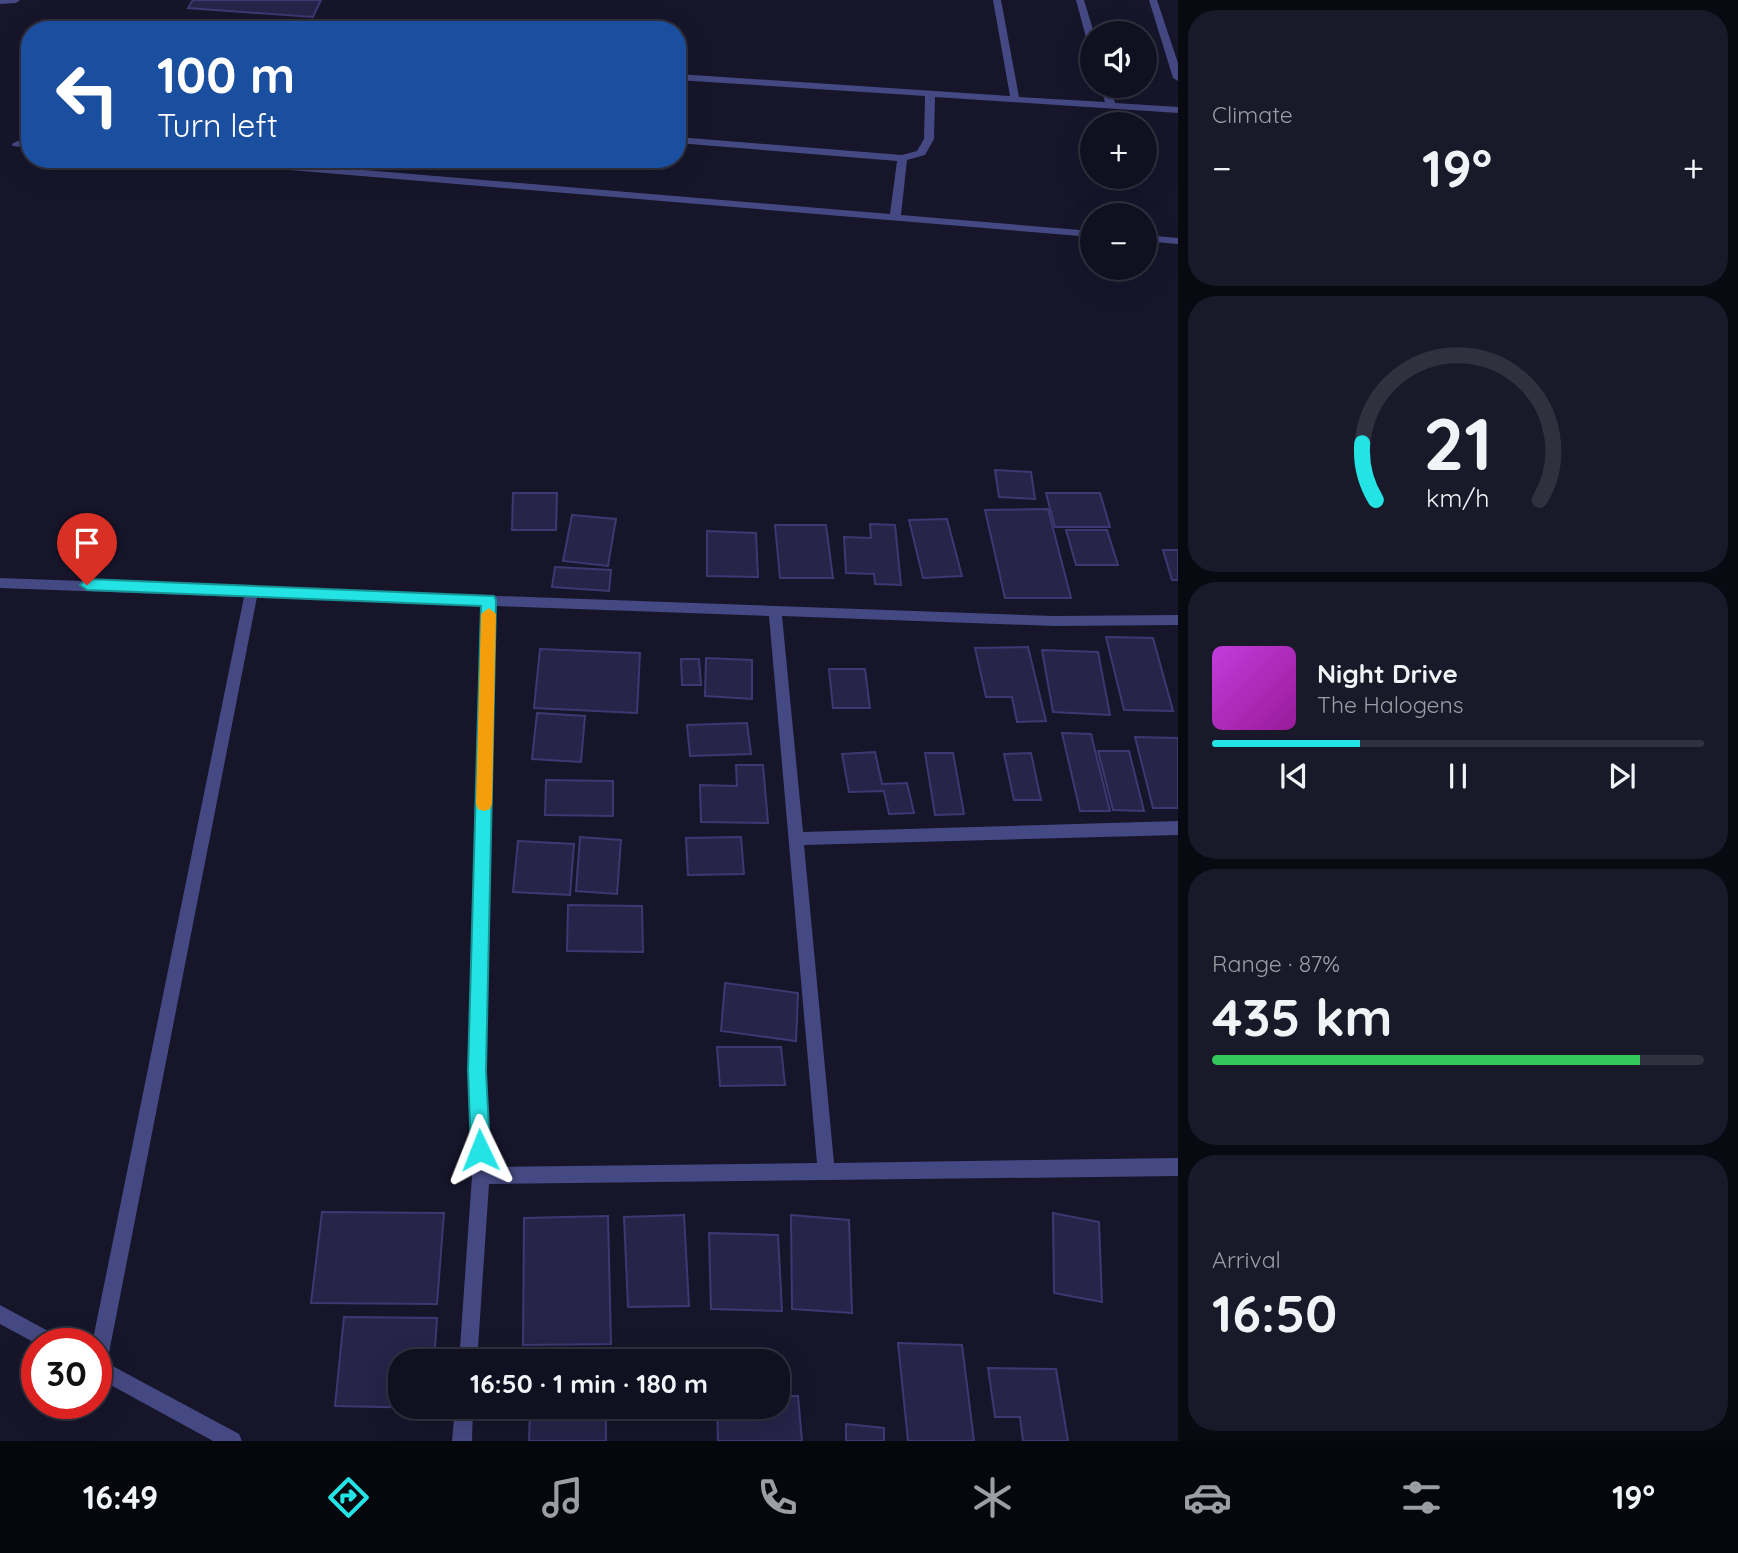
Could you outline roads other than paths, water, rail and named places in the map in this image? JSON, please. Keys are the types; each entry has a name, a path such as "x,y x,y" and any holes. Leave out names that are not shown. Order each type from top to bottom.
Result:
{"street":[{"path":"0,1 16,0"},
{"path":"997,0 1015,99"},
{"path":"1080,0 1086,21"},
{"path":"1153,0 1178,78"},
{"path":"686,78 1178,110"},
{"path":"686,141 902,158 921,153 929,139 930,94"},
{"path":"1109,98 1111,105"},
{"path":"17,144 21,144"},
{"path":"895,218 902,158"},
{"path":"298,168 1080,233"},
{"path":"378,175 380,168"},
{"path":"1157,240 1178,241"},
{"path":"0,583 1054,621 1178,620"},
{"path":"105,1328 252,591"},
{"path":"469,1349 481,1176 477,1071 489,600"},
{"path":"775,611 826,1171"},
{"path":"796,839 1178,828"},
{"path":"481,1176 1178,1167"},
{"path":"0,1314 26,1328"},
{"path":"112,1375 232,1441"},
{"path":"462,1441 463,1419"}]}
